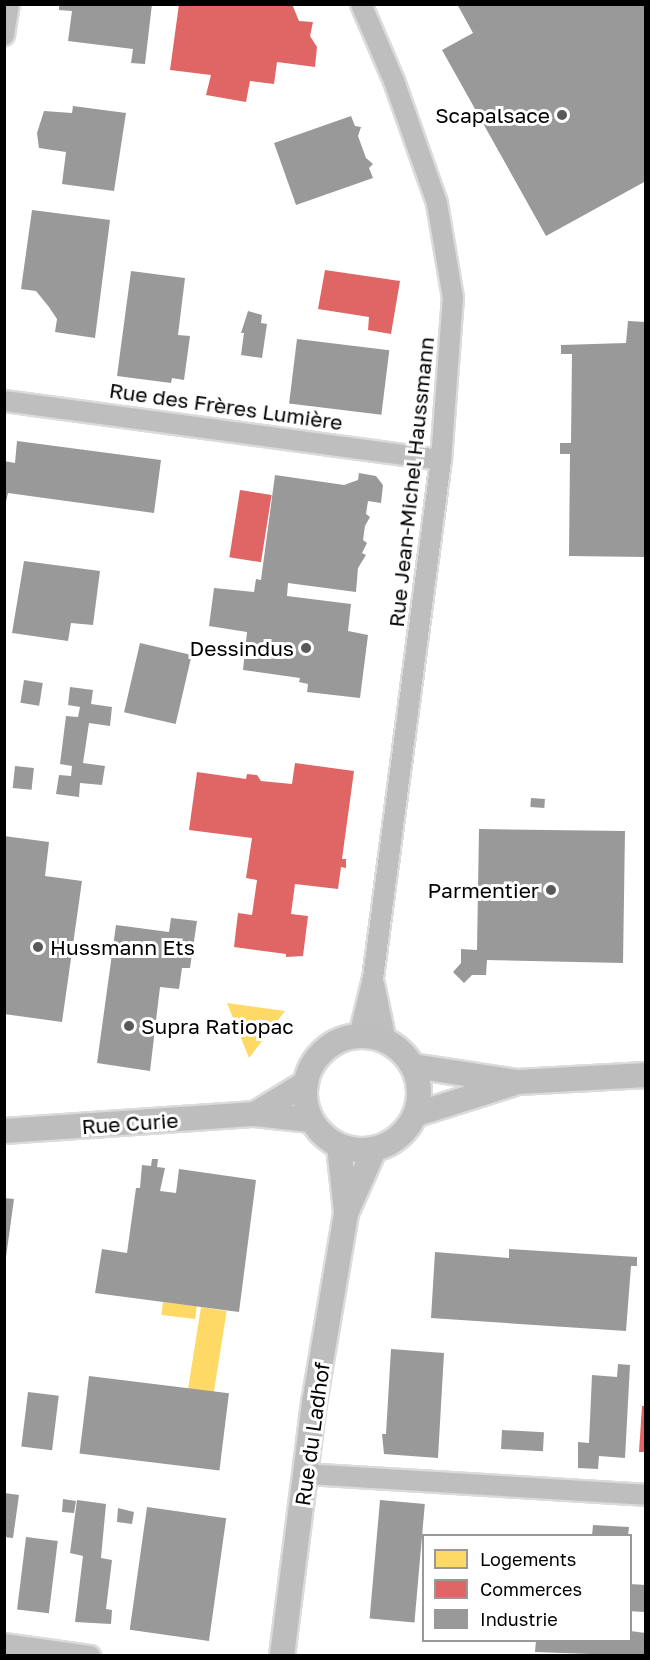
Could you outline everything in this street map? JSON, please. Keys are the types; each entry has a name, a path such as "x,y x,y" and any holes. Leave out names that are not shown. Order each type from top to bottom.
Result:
{"main road":[{"path":"359,1036 386,1041 413,1066 420,1089 417,1114 400,1138 374,1150 339,1146 323,1136 311,1120 305,1102 306,1083 312,1065 324,1050 359,1036"},
{"path":"413,1066 518,1082 645,1074"},
{"path":"417,1114 518,1082"},
{"name":"Rue Curie","path":"255,1114 306,1083"},
{"name":"Rue Curie","path":"4,1131 255,1114 311,1120"},
{"name":"Rue du Ladhof","path":"282,1656 306,1474 346,1214 339,1146"},
{"name":"Rue du Ladhof","path":"346,1214 374,1150"}],"street":[{"path":"4,35 9,4"},
{"name":"Rue Jean-Michel Haussmann","path":"359,1036 373,978 441,460 453,298 437,203 394,81 361,4"},
{"name":"Rue des Frères Lumière","path":"4,401 441,460"},
{"name":"Rue Jean-Michel Haussmann","path":"373,978 386,1041"},
{"path":"306,1474 645,1495"},
{"path":"4,1644 90,1656"}],"building: Logements":[{"path":"227,1003 285,1011 249,1058"},
{"path":"163,1302 197,1306 195,1319 161,1315"},
{"path":"201,1307 227,1311 214,1393 188,1389"}],"building: Commerces":[{"path":"179,4 292,4 299,21 313,22 310,36 317,47 315,67 277,62 274,84 250,81 246,102 206,95 211,75 170,70"},
{"path":"325,270 400,281 391,334 368,330 369,317 318,309"},
{"path":"240,490 272,495 261,562 229,557"},
{"path":"295,763 354,771 342,859 346,859 346,868 341,867 338,889 295,884 291,914 308,916 303,956 286,957 286,954 234,947 238,913 252,915 257,880 246,878 252,838 189,830 197,772 246,779 247,774 257,775 261,781 292,784"},
{"path":"642,1406 646,1406 646,1452 639,1452"}],"building: Industrie":[{"path":"59,4 152,4 145,64 131,63 133,49 68,41 72,11 59,10"},
{"name":"Scapalsace","path":"457,4 646,4 646,181 546,236 442,50 473,33"},
{"path":"73,106 126,113 114,191 62,184 66,152 39,148 37,133 44,111 72,113"},
{"path":"351,116 355,126 361,127 358,136 366,158 373,164 369,168 373,178 296,205 274,143"},
{"path":"32,210 110,220 95,338 55,332 57,319 49,307 36,291 21,289"},
{"path":"131,271 185,278 178,335 190,336 184,380 172,378 171,383 117,376"},
{"path":"248,311 262,315 261,323 267,324 262,358 241,355 244,333 241,333"},
{"path":"628,321 646,322 646,557 569,556 570,454 560,454 560,443 571,443 572,354 561,354 561,345 626,343"},
{"path":"297,339 389,350 381,415 289,404"},
{"path":"17,441 161,460 154,513 8,493 4,510 4,461 15,463"},
{"path":"359,473 376,476 383,485 381,503 368,501 366,514 370,517 365,526 363,540 367,543 362,553 366,555 358,568 356,592 288,583 287,596 351,604 348,631 368,635 360,698 307,692 308,684 299,682 300,678 243,670 247,632 209,626 214,588 254,592 256,579 261,580 275,475 344,485 358,480"},
{"path":"24,561 100,571 93,625 71,623 68,641 12,633"},
{"path":"140,643 192,655 176,724 124,712"},
{"path":"24,680 43,683 39,706 20,703"},
{"path":"70,687 93,690 91,704 112,707 110,726 89,723 83,763 105,766 102,785 80,783 79,797 56,794 59,775 71,776 72,766 60,764 66,716 78,717 80,707 68,705"},
{"path":"15,766 34,768 32,790 13,788"},
{"path":"531,798 545,799 544,808 530,807"},
{"name":"Parmentier","path":"479,829 625,831 623,963 487,960 486,975 472,975 464,983 453,972 461,963 461,949 477,950"},
{"name":"Hussmann Ets","path":"4,836 49,842 45,876 82,881 62,1022 4,1014"},
{"name":"Supra Ratiopac","path":"171,918 197,921 190,968 182,968 179,989 160,987 150,1071 97,1063 116,925 169,932"},
{"path":"152,1159 158,1159 157,1167 165,1168 160,1191 176,1193 179,1169 256,1180 239,1312 95,1293 102,1249 127,1253 136,1188 140,1188 142,1165 151,1166"},
{"path":"4,1198 14,1199 6,1257 4,1257"},
{"path":"509,1249 637,1257 637,1266 631,1266 626,1331 431,1318 435,1252 509,1258"},
{"path":"391,1349 444,1353 438,1458 384,1454 382,1434 386,1434"},
{"path":"618,1364 630,1365 625,1458 599,1456 598,1469 578,1468 578,1442 589,1443 592,1375 617,1377"},
{"path":"89,1376 229,1393 219,1471 79,1453"},
{"path":"28,1392 59,1396 52,1450 21,1447"},
{"path":"502,1430 544,1432 543,1451 501,1449"},
{"path":"4,1493 19,1495 13,1538 4,1537"},
{"path":"63,1499 76,1501 74,1513 62,1512"},
{"path":"77,1500 106,1504 101,1558 112,1560 106,1609 112,1610 111,1624 75,1622 83,1556 70,1553"},
{"path":"380,1500 425,1504 414,1622 370,1619"},
{"path":"147,1507 226,1518 209,1641 130,1630"},
{"path":"118,1508 134,1512 132,1524 117,1522"},
{"path":"593,1525 629,1527 628,1534 592,1534"},
{"path":"26,1537 58,1541 49,1613 17,1609"},
{"path":"632,1584 646,1585 644,1612 632,1611"},
{"path":"632,1631 646,1633 646,1656 535,1652 536,1642 632,1642"}],"place":[{"name":"Scapalsace","path":"562,115"},
{"name":"Dessindus","path":"306,648"},
{"name":"Parmentier","path":"551,890"},
{"name":"Hussmann Ets","path":"38,947"},
{"name":"Supra Ratiopac","path":"129,1026"}]}
